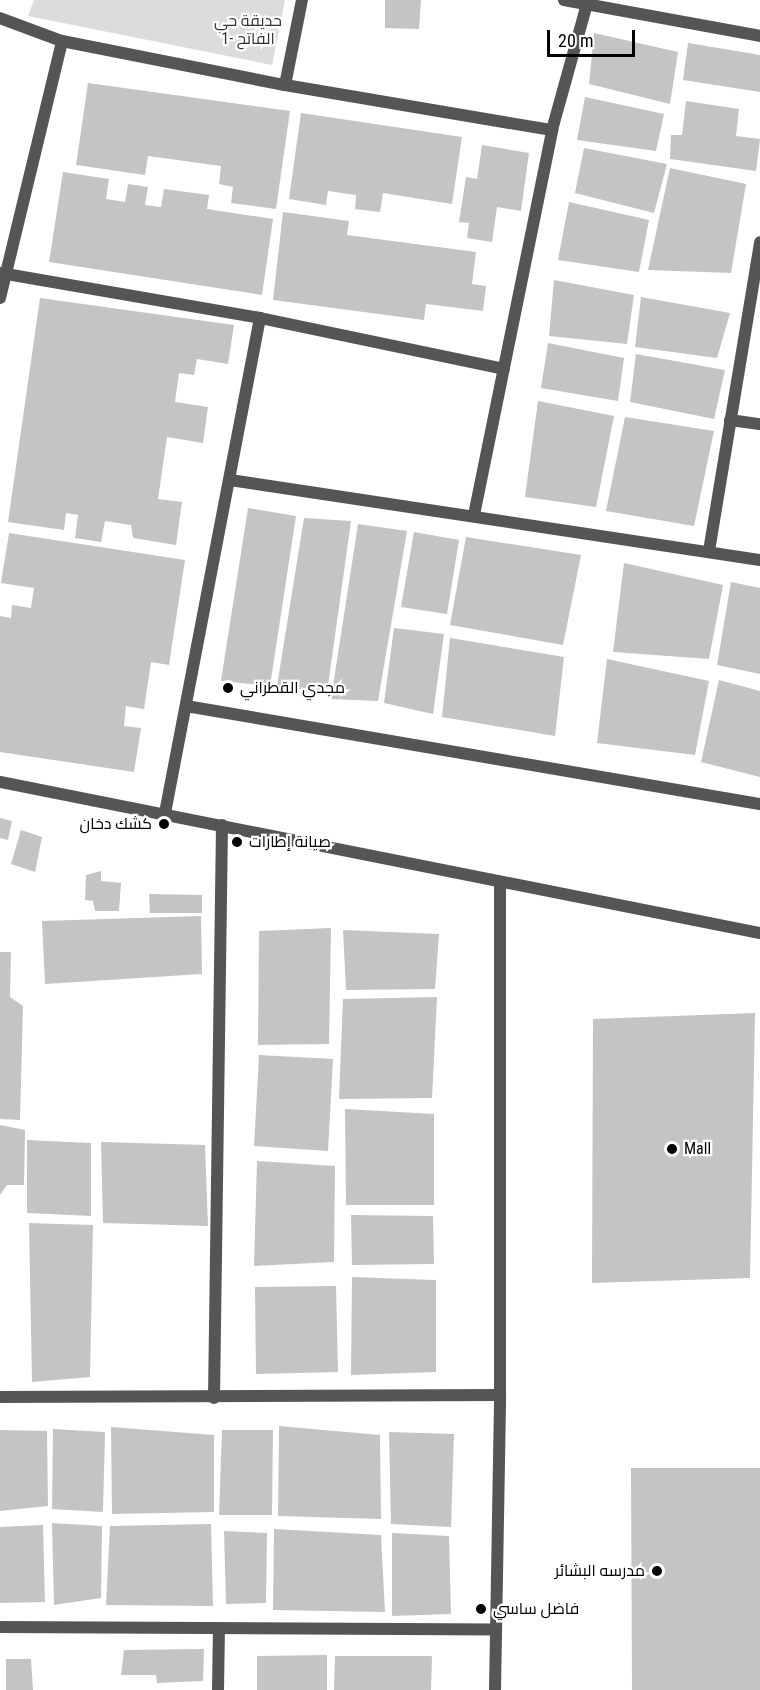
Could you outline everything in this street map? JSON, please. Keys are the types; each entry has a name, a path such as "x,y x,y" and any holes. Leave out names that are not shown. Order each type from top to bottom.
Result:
{"street":[{"path":"285,85 302,0"},
{"path":"564,0 760,36"},
{"path":"474,515 552,130 586,4"},
{"path":"0,18 63,41 285,85 552,130"},
{"path":"0,298 1,273 63,41"},
{"path":"710,550 760,242"},
{"path":"1,273 260,318 504,369"},
{"path":"165,813 260,318"},
{"path":"730,420 760,424"},
{"path":"230,480 710,550 760,561"},
{"path":"186,706 760,804"},
{"path":"0,782 760,933"},
{"path":"214,1398 222,825"},
{"path":"495,1690 500,1395 500,882"},
{"path":"0,1397 214,1398 500,1395"},
{"path":"0,1627 496,1630"},
{"path":"218,1690 219,1628"}],"green space":[{"name":"حديقة حي الفاتح -1","path":"34,0 285,0 272,65 28,16"}],"building":[{"path":"385,0 421,0 419,29 385,28"},
{"path":"594,33 678,52 670,104 589,84"},
{"path":"688,43 760,55 760,92 683,80"},
{"path":"88,83 290,111 276,209 231,203 233,187 219,184 221,166 148,156 145,175 76,165"},
{"path":"585,97 664,114 656,151 577,140"},
{"path":"686,101 739,109 736,136 760,139 756,171 670,159 671,135 682,135"},
{"path":"301,113 462,137 452,204 383,193 380,212 355,209 356,195 328,191 326,205 289,199"},
{"path":"482,145 529,153 521,211 497,207 492,242 467,238 469,223 459,222 466,177 477,179"},
{"path":"584,148 667,164 654,213 575,193"},
{"path":"670,168 746,184 731,273 648,270"},
{"path":"63,172 109,179 106,199 125,202 128,184 148,187 145,205 161,207 164,189 209,195 207,209 273,219 262,295 49,262"},
{"path":"569,202 649,220 639,272 558,260"},
{"path":"283,212 349,221 347,235 476,252 472,284 486,286 483,311 426,304 424,320 273,300"},
{"path":"554,280 634,295 627,344 549,336"},
{"path":"641,297 730,313 717,358 635,347"},
{"path":"40,298 234,325 228,364 197,359 194,375 179,373 175,402 208,407 203,443 167,437 158,499 182,502 176,545 133,538 131,525 105,521 101,542 75,538 78,515 66,513 64,530 8,522"},
{"path":"548,343 624,358 618,401 541,388"},
{"path":"636,354 725,370 714,419 630,402"},
{"path":"538,401 614,416 596,507 525,497"},
{"path":"625,417 714,431 694,526 606,511"},
{"path":"248,508 296,516 270,686 221,681"},
{"path":"304,518 351,521 327,693 277,686"},
{"path":"358,524 407,531 378,701 331,699"},
{"path":"414,532 459,540 447,614 401,607"},
{"path":"9,533 185,560 169,665 151,662 144,709 126,706 124,726 141,728 134,772 0,752 0,616 11,618 12,605 31,608 34,588 1,583"},
{"path":"466,537 581,555 563,645 450,625"},
{"path":"624,563 723,585 709,659 613,652"},
{"path":"731,582 760,588 760,674 717,665"},
{"path":"394,628 444,634 433,714 384,703"},
{"path":"450,638 564,657 555,736 442,717"},
{"path":"607,659 709,681 695,755 597,743"},
{"path":"719,680 760,691 760,777 701,762"},
{"path":"0,818 12,821 8,840 0,838"},
{"path":"21,830 42,837 35,872 11,864"},
{"path":"101,871 101,881 121,883 119,911 95,911 93,901 85,900 86,875"},
{"path":"149,894 202,895 202,913 150,913"},
{"path":"201,916 202,974 45,984 42,921"},
{"path":"331,928 329,1044 258,1045 259,931"},
{"path":"343,930 439,934 435,989 346,990"},
{"path":"0,952 11,952 10,997 23,1006 20,1120 0,1119"},
{"path":"437,997 432,1098 339,1099 343,999"},
{"name":"Mall","path":"755,1013 750,1278 592,1283 593,1019"},
{"path":"259,1055 333,1059 328,1151 254,1146"},
{"path":"345,1109 434,1114 434,1205 346,1205"},
{"path":"0,1125 25,1130 24,1185 7,1185 0,1195"},
{"path":"27,1140 91,1143 91,1216 27,1213"},
{"path":"101,1142 205,1145 208,1226 103,1223"},
{"path":"257,1161 335,1166 334,1262 254,1266"},
{"path":"351,1215 433,1216 434,1264 352,1265"},
{"path":"29,1223 93,1225 90,1377 32,1382"},
{"path":"352,1277 436,1280 436,1372 351,1375"},
{"path":"336,1286 338,1372 256,1374 255,1287"},
{"path":"279,1426 380,1435 381,1519 278,1516"},
{"path":"111,1427 214,1435 214,1512 112,1514"},
{"path":"53,1429 105,1432 103,1512 52,1509"},
{"path":"0,1430 47,1431 48,1506 0,1511"},
{"path":"222,1430 273,1430 272,1515 219,1515"},
{"path":"389,1432 454,1434 451,1527 391,1524"},
{"path":"631,1468 760,1468 760,1690 632,1690"},
{"path":"52,1523 102,1526 101,1598 54,1605"},
{"path":"211,1524 213,1606 106,1605 110,1526"},
{"path":"43,1525 45,1602 0,1603 0,1527"},
{"path":"274,1529 381,1535 385,1612 273,1610"},
{"path":"224,1531 267,1533 266,1603 226,1604"},
{"path":"392,1533 449,1536 451,1614 392,1616"},
{"path":"204,1649 203,1681 157,1683 156,1675 121,1675 124,1650"},
{"path":"327,1655 327,1690 257,1690 257,1656"},
{"path":"335,1656 432,1656 431,1690 334,1690"},
{"path":"6,1659 31,1659 33,1690 6,1690"}],"place":[{"name":"مجدي القطراني","path":"228,688"},
{"name":"كشك دخان","path":"164,824"},
{"name":"صيانة إطارات","path":"237,842"},
{"name":"Mall","path":"672,1149"},
{"name":"مدرسه البشائر","path":"657,1571"},
{"name":"فاضل ساسي","path":"481,1609"}]}
